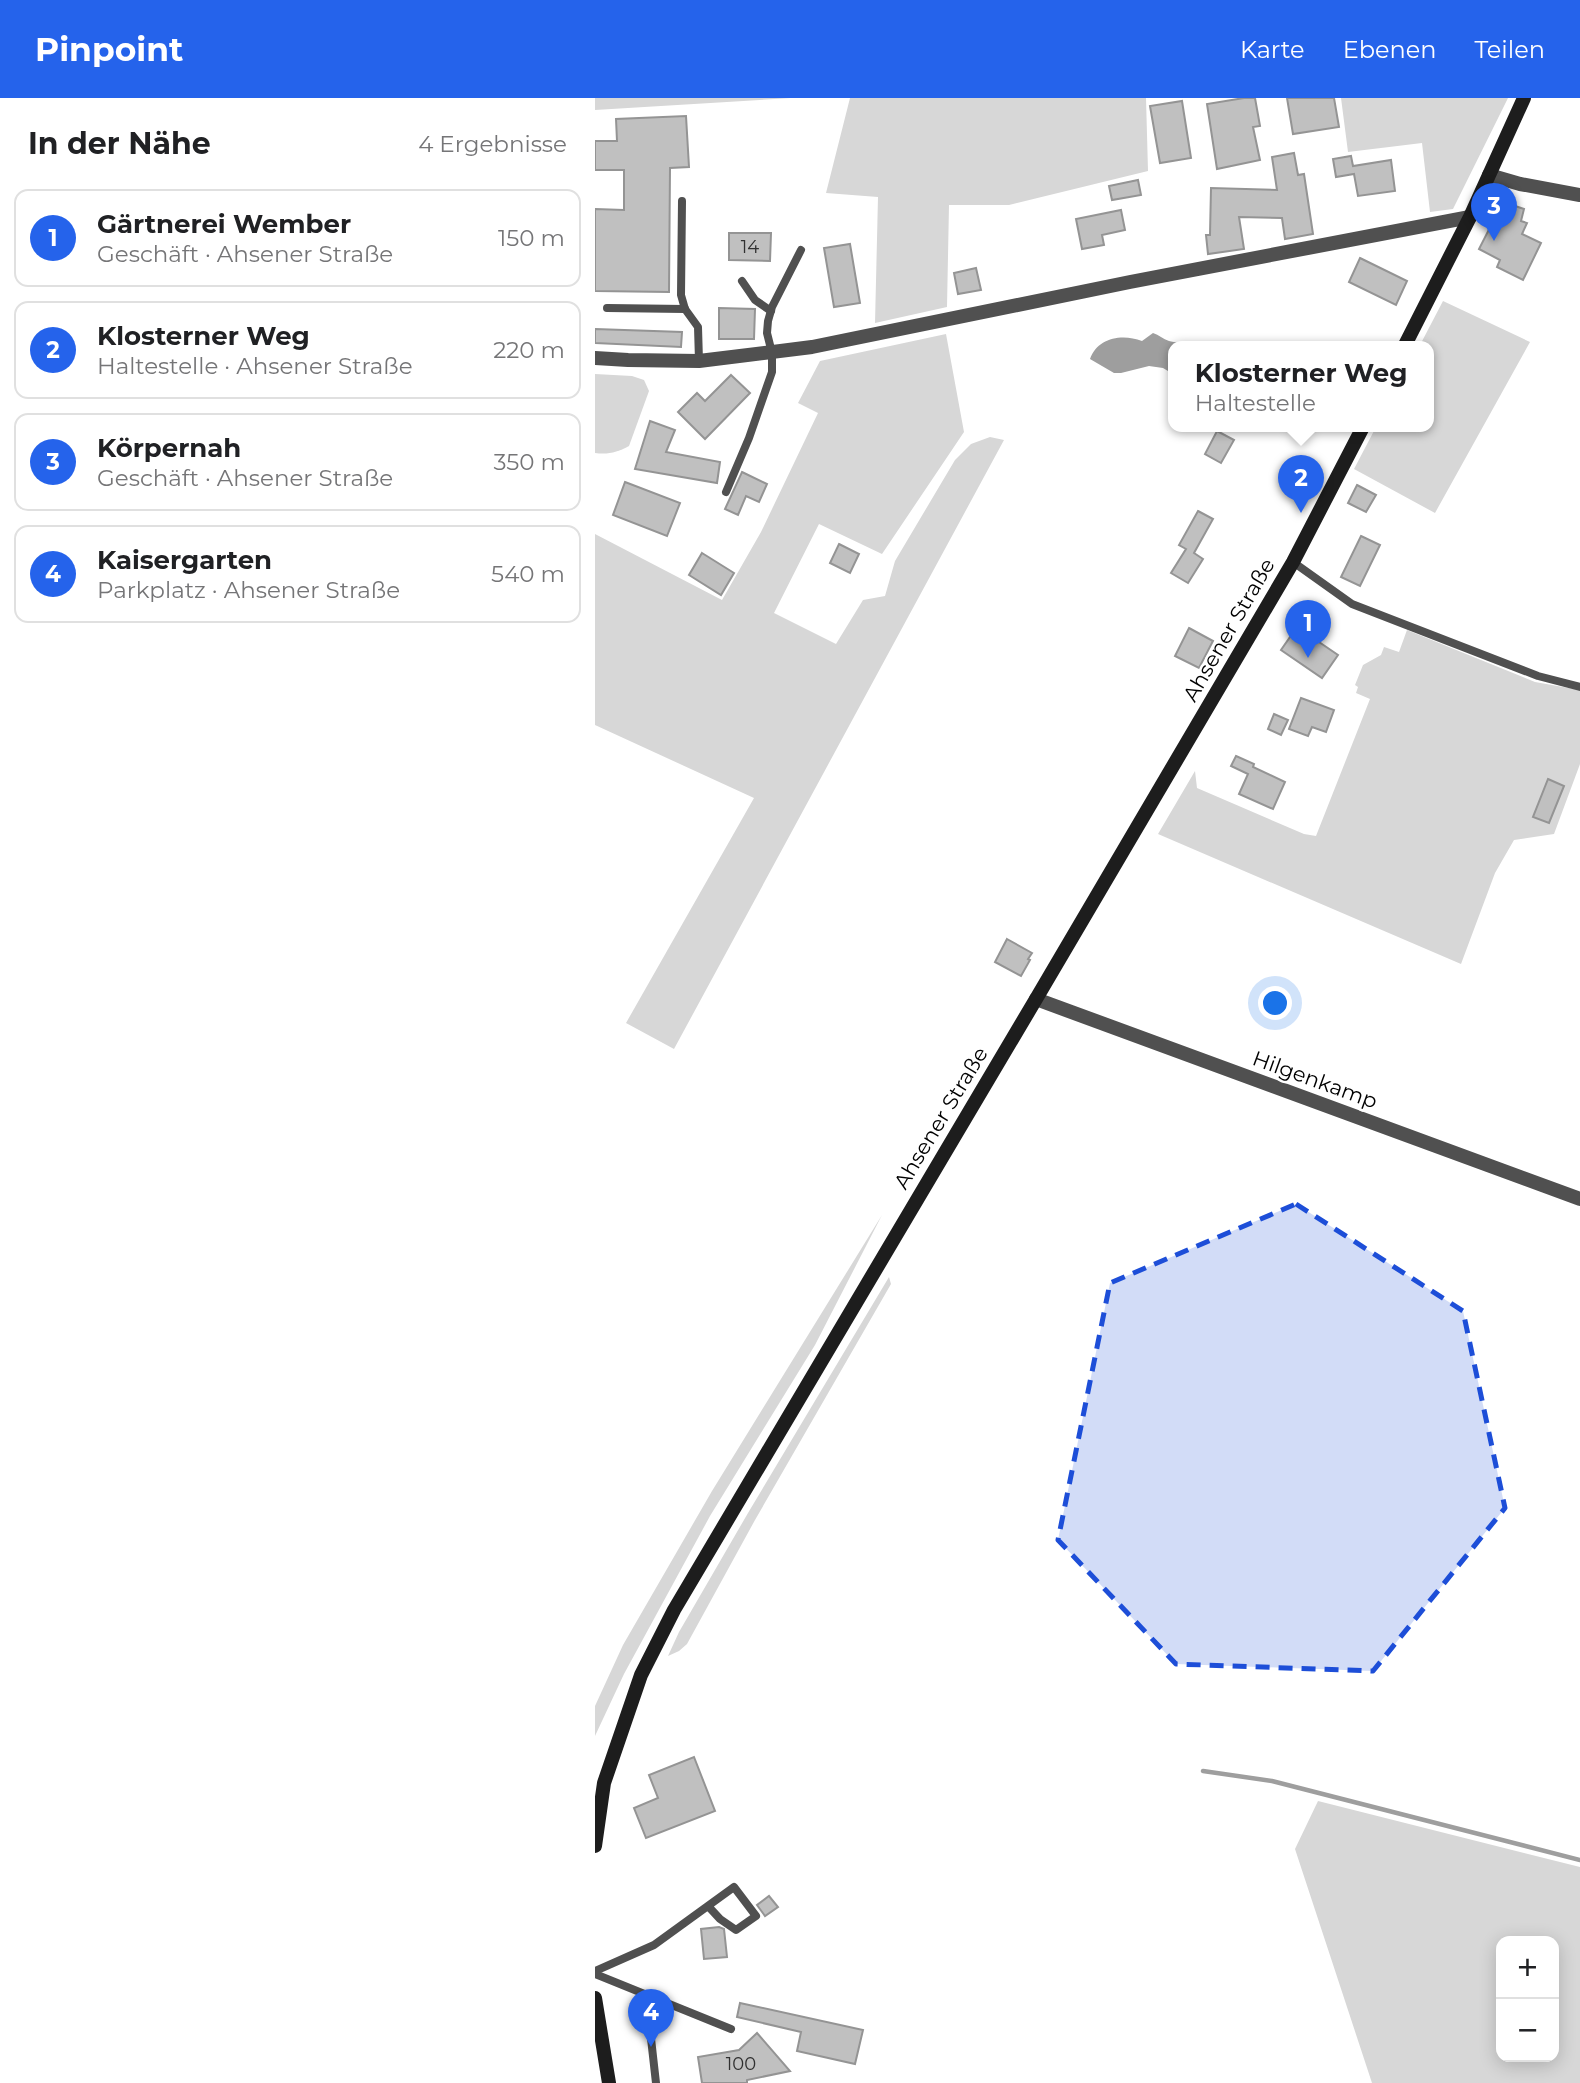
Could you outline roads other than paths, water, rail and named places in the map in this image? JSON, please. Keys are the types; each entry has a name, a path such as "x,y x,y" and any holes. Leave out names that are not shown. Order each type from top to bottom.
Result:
{"main road":[{"path":"1407,341 1470,217 1524,98"},
{"name":"Ahsener Straße","path":"595,1846 604,1783 641,1675 674,1610 1293,562 1360,432"},
{"path":"595,1998 610,2083"}],"street":[{"path":"1489,175 1520,184 1580,195"},
{"path":"595,358 699,361 772,353 1470,217"},
{"name":"Hilgenkamp","path":"1036,999 1580,1199"}],"lane":[{"path":"682,201 681,295 685,309 698,327 699,361"},
{"path":"726,492 749,438 772,372 772,353 767,333 771,311 801,250"},
{"path":"742,281 755,300 771,311"},
{"path":"607,308 685,309"},
{"path":"1293,562 1352,604 1538,676 1580,687"},
{"path":"595,1973 654,1945 734,1887 756,1916 736,1930 708,1906"},
{"path":"595,1973 731,2029"},
{"path":"646,1994 656,2083"}],"waterway":[{"path":"1203,1771 1272,1781 1580,1860"}],"place":[{"name":"Körpernah","path":"1494,241"},
{"name":"Klosterner Weg","path":"1301,513"},
{"name":"Gärtnerei Wember","path":"1308,658"},
{"name":"Kaisergarten","path":"651,2047"}]}
